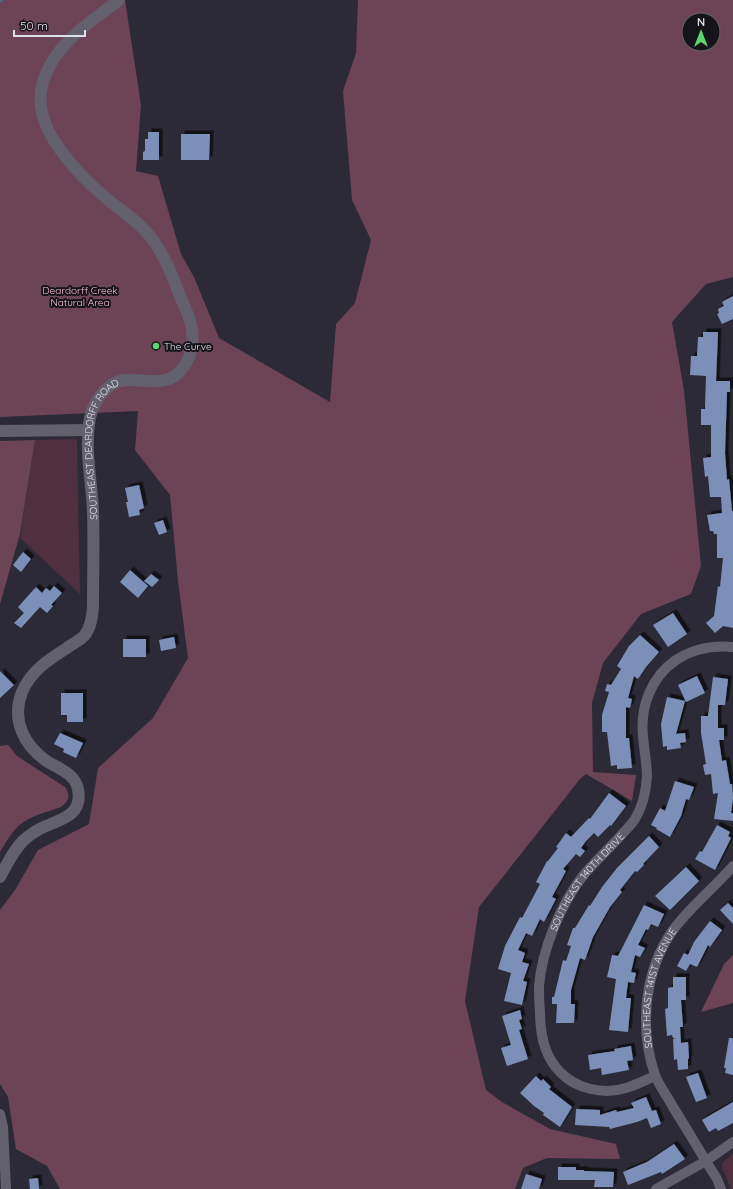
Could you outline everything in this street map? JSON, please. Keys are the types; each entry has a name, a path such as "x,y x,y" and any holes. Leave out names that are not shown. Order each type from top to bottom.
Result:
{"street":[{"name":"SOUTHEAST DEARDORFF ROAD","path":"0,877 14,852 25,839 46,826 69,816 75,810 78,802 78,789 74,779 68,773 37,754 29,746 22,733 18,721 17,711 22,692 27,681 35,670 84,636 89,628 92,618 93,512 88,430 94,405 105,390 117,382 125,379 159,381 175,375 184,366 190,354 192,342 192,329 186,310 166,262 155,244 142,228 90,184 78,170 57,143 44,120 42,112 40,97 41,88 52,60 74,36 119,0"},
{"path":"0,431 88,430"},
{"name":"SOUTHEAST 140TH DRIVE","path":"655,1076 625,1089 600,1091 580,1086 564,1077 552,1065 544,1047 540,1027 540,986 542,967 552,933 570,894 593,863 635,820 641,807 646,789 647,775 642,735 642,717 646,699 654,683 661,673 672,663 688,653 707,647 733,647"},
{"name":"SOUTHEAST 141ST AVENUE","path":"721,1189 655,1076 649,1046 647,1019 648,991 655,965 666,941 691,910 719,883 733,866"},
{"path":"0,1114 3,1127 6,1189"},
{"path":"656,1189 706,1161 733,1142"}],"shaded area":[{"path":"77,439 80,594 20,538 35,440"},
{"path":"733,1154 733,1189 731,1189 722,1167 723,1162"}],"green space":[{"name":"Deardorff Creek Natural Area","path":"0,0 125,0 141,105 136,171 158,176 181,254 194,277 219,338 330,402 336,324 355,303 371,240 352,200 343,91 356,53 358,0 733,0 733,277 706,284 672,322 684,390 701,566 691,594 641,614 603,663 592,703 593,772 636,775 632,801 586,774 580,779 479,907 465,1001 486,1090 502,1102 550,1129 616,1144 620,1159 547,1158 523,1168 515,1189 60,1189 47,1166 16,1149 8,1097 0,1084 0,910 15,890 38,850 89,824 98,768 153,718 188,658 178,581 170,495 135,450 138,411 0,417"},
{"path":"35,440 20,534 0,604 0,441"},
{"path":"8,745 17,756 65,787 68,793 68,798 61,807 35,816 21,824 12,833 0,852 0,746"},
{"path":"733,955 733,1003 701,1012 724,964"}],"building":[{"path":"148,132 159,132 159,160 143,160 145,139 148,139"},
{"path":"181,134 210,134 209,160 181,160"},
{"path":"733,296 733,319 722,324 717,314 719,313 718,309 724,306 722,302"},
{"path":"703,332 718,332 716,381 730,381 730,392 727,392 725,453 727,480 729,479 733,511 733,628 723,626 715,633 706,623 714,616 718,586 720,587 723,558 717,558 717,534 710,531 707,515 722,513 721,497 710,497 708,476 705,477 703,458 711,457 711,425 701,425 701,409 705,409 706,376 690,375 691,356 697,356 698,337 703,337"},
{"path":"139,485 144,508 139,510 140,515 129,517 125,488"},
{"path":"163,520 167,532 159,535 154,523"},
{"path":"23,552 31,559 21,572 13,565"},
{"path":"130,570 148,586 138,598 120,582"},
{"path":"151,574 159,580 152,587 144,581"},
{"path":"54,586 62,593 51,605 53,606 47,613 40,607 21,628 14,623 24,613 18,607 36,587 42,593 46,588 50,591"},
{"path":"673,613 687,634 668,647 653,625"},
{"path":"640,635 659,652 638,679 634,676 628,698 632,699 630,708 626,707 626,738 629,738 632,768 617,769 617,765 611,766 607,732 602,732 602,715 609,692 605,691 607,684 611,685 621,669 617,666 629,646"},
{"path":"174,637 176,648 161,651 159,640"},
{"path":"123,639 146,639 146,657 123,657"},
{"path":"0,671 14,685 0,698"},
{"path":"697,676 705,693 686,702 678,685"},
{"path":"713,677 728,679 725,705 718,705 718,728 724,728 724,740 719,740 722,761 726,760 730,784 732,784 733,798 731,813 733,813 733,821 714,819 718,793 713,794 711,774 705,775 703,765 706,764 701,733 701,716 708,716"},
{"path":"61,693 83,693 83,722 67,722 67,715 61,715"},
{"path":"667,697 685,701 676,734 685,733 686,742 680,743 681,748 667,750 667,746 663,747 661,724"},
{"path":"60,733 83,743 76,758 63,752 64,749 54,744"},
{"path":"675,781 694,787 689,800 686,799 681,816 670,837 651,825 660,808 665,811"},
{"path":"609,793 626,806 611,826 610,825 598,837 594,833 586,841 581,848 585,851 580,857 576,854 563,869 566,871 552,897 556,899 544,922 540,919 532,936 526,933 518,950 525,953 522,962 529,964 523,981 527,982 522,1005 504,1001 511,973 498,969 505,946 540,884 536,882 547,861 558,848 556,847 566,833 571,837 589,818 590,819"},
{"path":"717,825 730,832 728,836 731,838 715,870 695,859 700,851 702,852"},
{"path":"649,836 659,847 637,872 635,871 620,890 622,892 610,907 593,937 585,960 580,958 571,990 571,1004 575,1004 574,1023 556,1023 557,1004 552,1004 552,997 554,997 563,960 566,961 571,946 567,945 573,928 575,928 589,905 590,906 602,887 617,868"},
{"path":"686,867 699,881 670,910 655,896"},
{"path":"728,903 733,908 733,924 720,910"},
{"path":"644,905 664,914 658,927 651,924 648,930 646,929 638,945 645,948 640,957 635,955 631,972 636,973 634,983 628,982 626,998 631,998 628,1032 609,1030 616,979 607,977 612,955 618,956"},
{"path":"710,921 722,930 710,947 708,945 697,967 690,964 686,971 677,966 684,953 688,955 694,942"},
{"path":"673,977 686,977 686,1000 681,1000 683,1027 680,1027 681,1043 688,1042 688,1069 678,1070 677,1059 674,1060 673,1039 676,1038 673,1038 672,1035 667,1036 665,1009 668,1008 668,988 673,987"},
{"path":"520,1010 522,1019 519,1020 522,1029 519,1030 528,1059 507,1066 501,1048 511,1045 502,1016"},
{"path":"729,1038 733,1038 733,1075 725,1073 726,1068 724,1068"},
{"path":"631,1046 633,1060 627,1061 629,1070 602,1075 601,1068 590,1070 588,1055 615,1051 614,1049"},
{"path":"698,1073 707,1098 696,1102 686,1077"},
{"path":"536,1076 541,1081 543,1079 551,1087 549,1089 572,1107 560,1127 543,1115 544,1113 520,1093"},
{"path":"646,1097 652,1111 656,1110 661,1124 651,1128 647,1118 610,1129 609,1127 575,1125 576,1109 600,1110 600,1115 616,1110 617,1112 634,1108 631,1103"},
{"path":"733,1102 733,1123 718,1131 716,1128 709,1132 702,1120"},
{"path":"674,1144 685,1159 662,1174 661,1172 628,1185 623,1172 647,1162"},
{"path":"558,1167 576,1167 576,1170 584,1171 614,1172 613,1187 594,1187 595,1180 558,1180"},
{"path":"526,1174 542,1179 539,1189 521,1189"},
{"path":"38,1178 39,1189 30,1189 29,1179"}],"place":[{"name":"The Curve","path":"156,346"}]}
